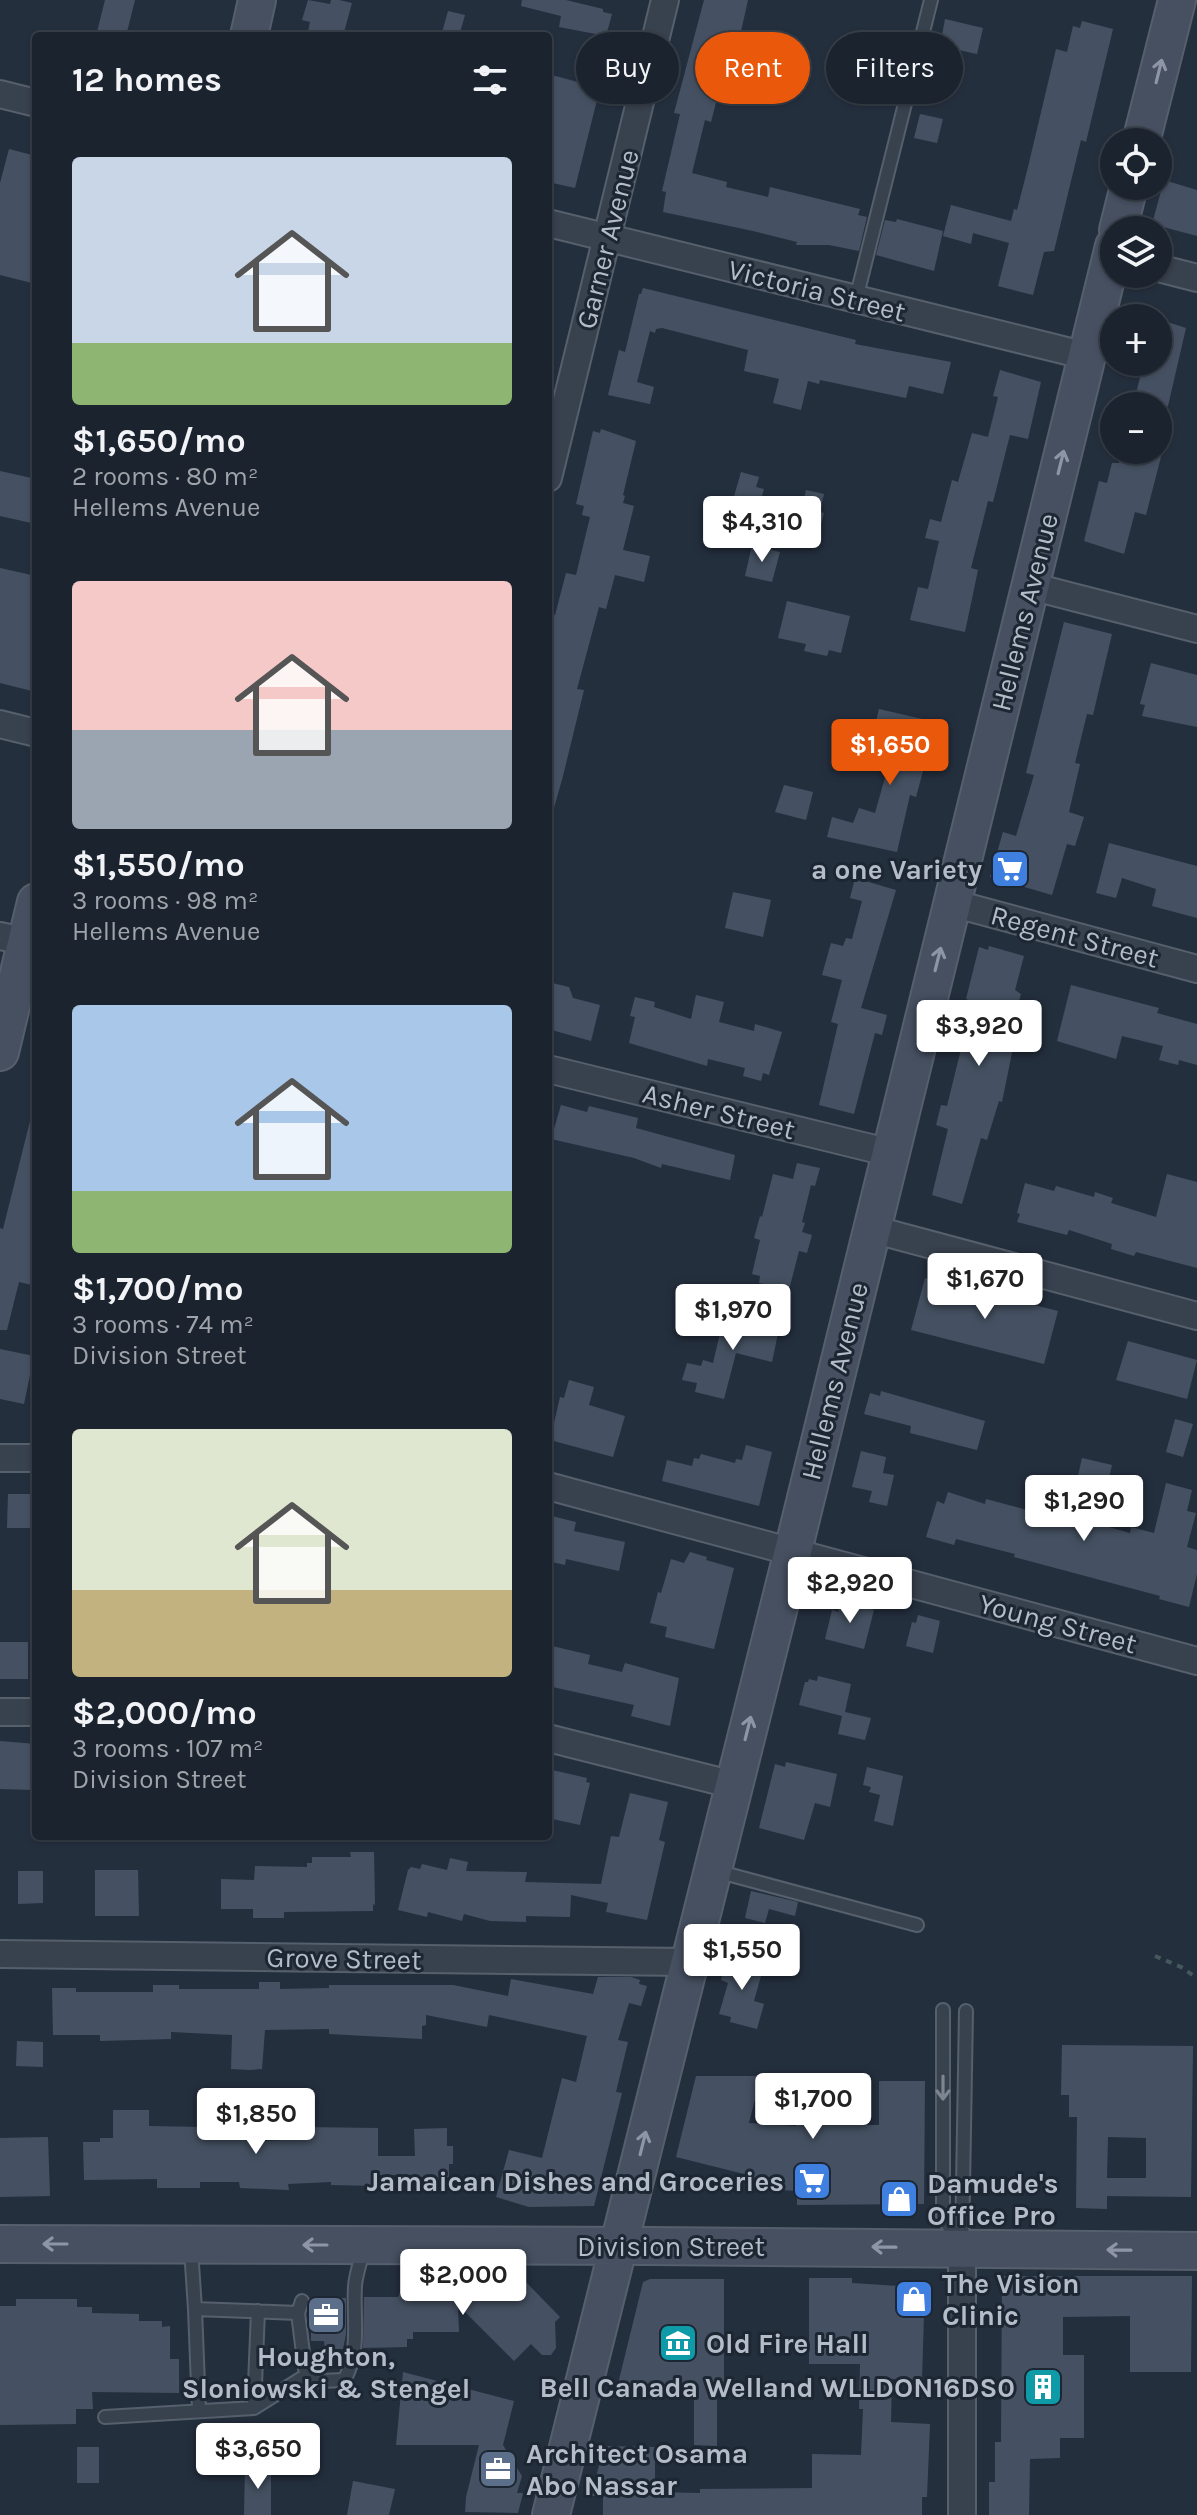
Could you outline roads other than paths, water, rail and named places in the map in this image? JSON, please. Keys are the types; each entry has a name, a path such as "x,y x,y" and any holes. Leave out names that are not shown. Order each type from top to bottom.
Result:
{"street":[{"path":"250,32 257,0"},
{"name":"Garner Avenue","path":"552,462 665,0"},
{"path":"1145,128 1177,0"},
{"path":"0,94 32,102"},
{"name":"Victoria Street","path":"552,224 1087,356"},
{"path":"1172,272 1197,278"},
{"name":"Hellems Avenue","path":"551,2515 793,1551 1104,288"},
{"path":"1030,586 1197,629"},
{"path":"0,724 32,732"},
{"name":"Regent Street","path":"952,903 1197,969"},
{"path":"0,1052 21,940 32,912"},
{"name":"Asher Street","path":"552,1070 891,1153"},
{"path":"872,1229 1197,1316"},
{"path":"0,1458 32,1458"},
{"name":"Young Street","path":"552,1487 1197,1661"},
{"path":"0,1712 32,1712"},
{"path":"552,1739 734,1785"},
{"name":"Grove Street","path":"0,1954 689,1962"},
{"name":"Division Street","path":"0,2244 617,2245 1197,2251"},
{"path":"962,2248 962,2515"}],"lane":[{"path":"856,300 931,0"},
{"path":"712,1870 917,1925"},
{"path":"943,2010 943,2217 962,2248"},
{"path":"962,2248 966,2011"},
{"path":"191,2244 199,2411"},
{"path":"195,2309 258,2311 300,2307 305,2369 320,2381 344,2380 356,2335 355,2283 365,2245"},
{"path":"254,2408 258,2311"},
{"path":"105,2417 254,2408 310,2373"}],"place":[{"name":"a one Variety","path":"1010,869"},
{"name":"Jamaican Dishes and Groceries","path":"812,2181"},
{"name":"Damude's Office Pro","path":"899,2199"},
{"name":"The Vision Clinic","path":"914,2299"},
{"name":"Houghton, Sloniowski & Stengel","path":"326,2315"},
{"name":"Old Fire Hall","path":"678,2343"},
{"name":"Bell Canada Welland WLLDON16DS0","path":"1043,2387"},
{"name":"Architect Osama Abo Nassar","path":"498,2469"}]}
